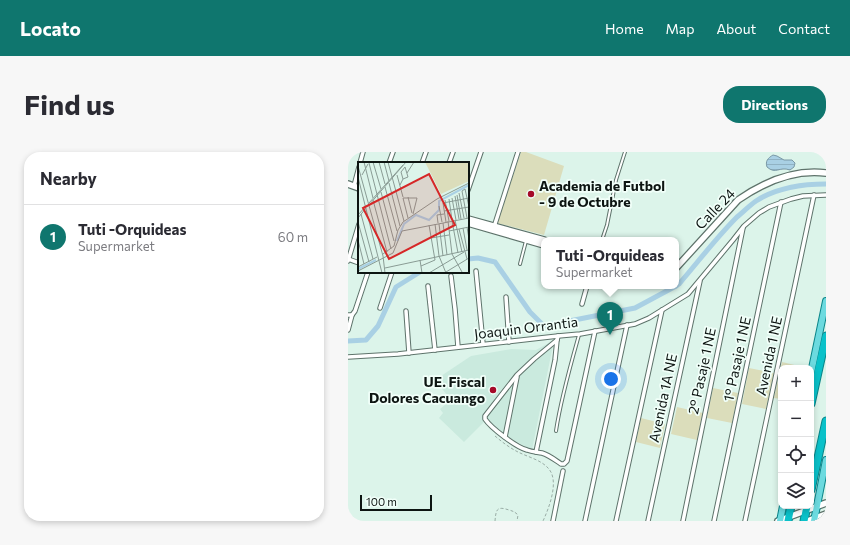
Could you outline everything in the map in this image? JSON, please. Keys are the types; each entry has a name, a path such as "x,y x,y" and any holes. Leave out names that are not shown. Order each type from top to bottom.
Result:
{"highway":[{"path":"812,401 826,336"},
{"path":"814,476 826,421"},
{"path":"788,519 790,509"},
{"path":"804,521 807,509"}],"main road":[{"path":"813,365 826,301"},
{"path":"814,520 826,460"},
{"path":"779,521 782,509"}],"street":[{"path":"360,162 363,152"},
{"path":"389,162 393,152"},
{"path":"422,162 426,152"},
{"path":"449,162 453,152"},
{"path":"469,187 481,152"},
{"path":"493,228 518,152"},
{"path":"352,187 358,170"},
{"name":"Calle 24","path":"679,265 738,200 749,192 760,186 785,177 810,173 826,173"},
{"name":"Avenida 1 NE","path":"745,521 814,195"},
{"name":"Joaquin Orrantia","path":"348,357 409,353 483,344 557,338 635,324 649,318 688,294 744,226 759,213 781,202 803,196 826,195"},
{"name":"1° Pasaje 1 NE","path":"714,521 781,202"},
{"path":"469,219 541,244"},
{"path":"469,223 541,239"},
{"name":"2° Pasaje 1 NE","path":"683,521 744,226"},
{"path":"358,227 348,260 358,263"},
{"path":"476,271 483,344"},
{"path":"348,330 350,315 355,311 368,273"},
{"path":"380,308 392,273"},
{"path":"451,276 458,347"},
{"name":"Avenida 1A NE","path":"648,521 700,280"},
{"path":"428,286 435,350"},
{"path":"582,304 586,289"},
{"path":"506,297 509,342"},
{"path":"616,521 662,310"},
{"path":"406,311 409,353"},
{"path":"585,521 627,325"},
{"path":"557,338 517,375 485,418 486,421 505,437 523,449 530,452 544,454 561,464 566,463 567,461 595,331"},
{"path":"536,452 557,338"},
{"path":"505,437 517,375"},
{"path":"553,521 564,471"},
{"path":"816,507 826,503"},
{"path":"779,521 788,519 805,509"},
{"path":"807,521 814,520 826,514"}],"lane":[{"path":"603,237 608,225 616,180 625,152"},
{"path":"520,264 526,240"},
{"path":"556,431 564,389 580,334"}],"path":[{"path":"495,435 502,442 516,451 539,461 548,467 552,473 554,479 552,494 543,521"},
{"path":"495,521 496,512 499,508 515,512 518,515 517,521"}],"shaded area":[{"name":"Academia de Futbol - 9 de Octubre","path":"521,152 526,152 564,166 544,235 497,223"},
{"name":"UE. Fiscal Dolores Cacuango","path":"554,340 532,450 508,437 487,419 464,442 439,418 443,413 440,409 451,400 435,380 471,356 511,349 536,350"},
{"path":"782,362 794,365 781,365"},
{"path":"749,368 774,373 766,409 742,404"},
{"path":"778,380 778,399 774,398"},
{"path":"713,388 738,393 732,423 707,418"},
{"path":"677,407 703,413 697,440 671,434"},
{"path":"641,418 665,424 660,448 636,442"}],"water":[{"path":"773,155 784,160 792,160 795,163 794,167 790,170 770,169 766,165 768,159"}],"waterway":[{"path":"679,284 729,225 756,201 781,190 808,185 826,184"},
{"path":"469,259 478,258 495,262 530,312 544,326 635,308 670,289"},
{"path":"348,341 366,340 378,326 396,287 418,273"}],"place":[{"name":"Academia de Futbol - 9 de Octubre","path":"531,194"},
{"name":"Tuti -Orquideas","path":"610,335"},
{"name":"UE. Fiscal Dolores Cacuango","path":"493,390"}]}
